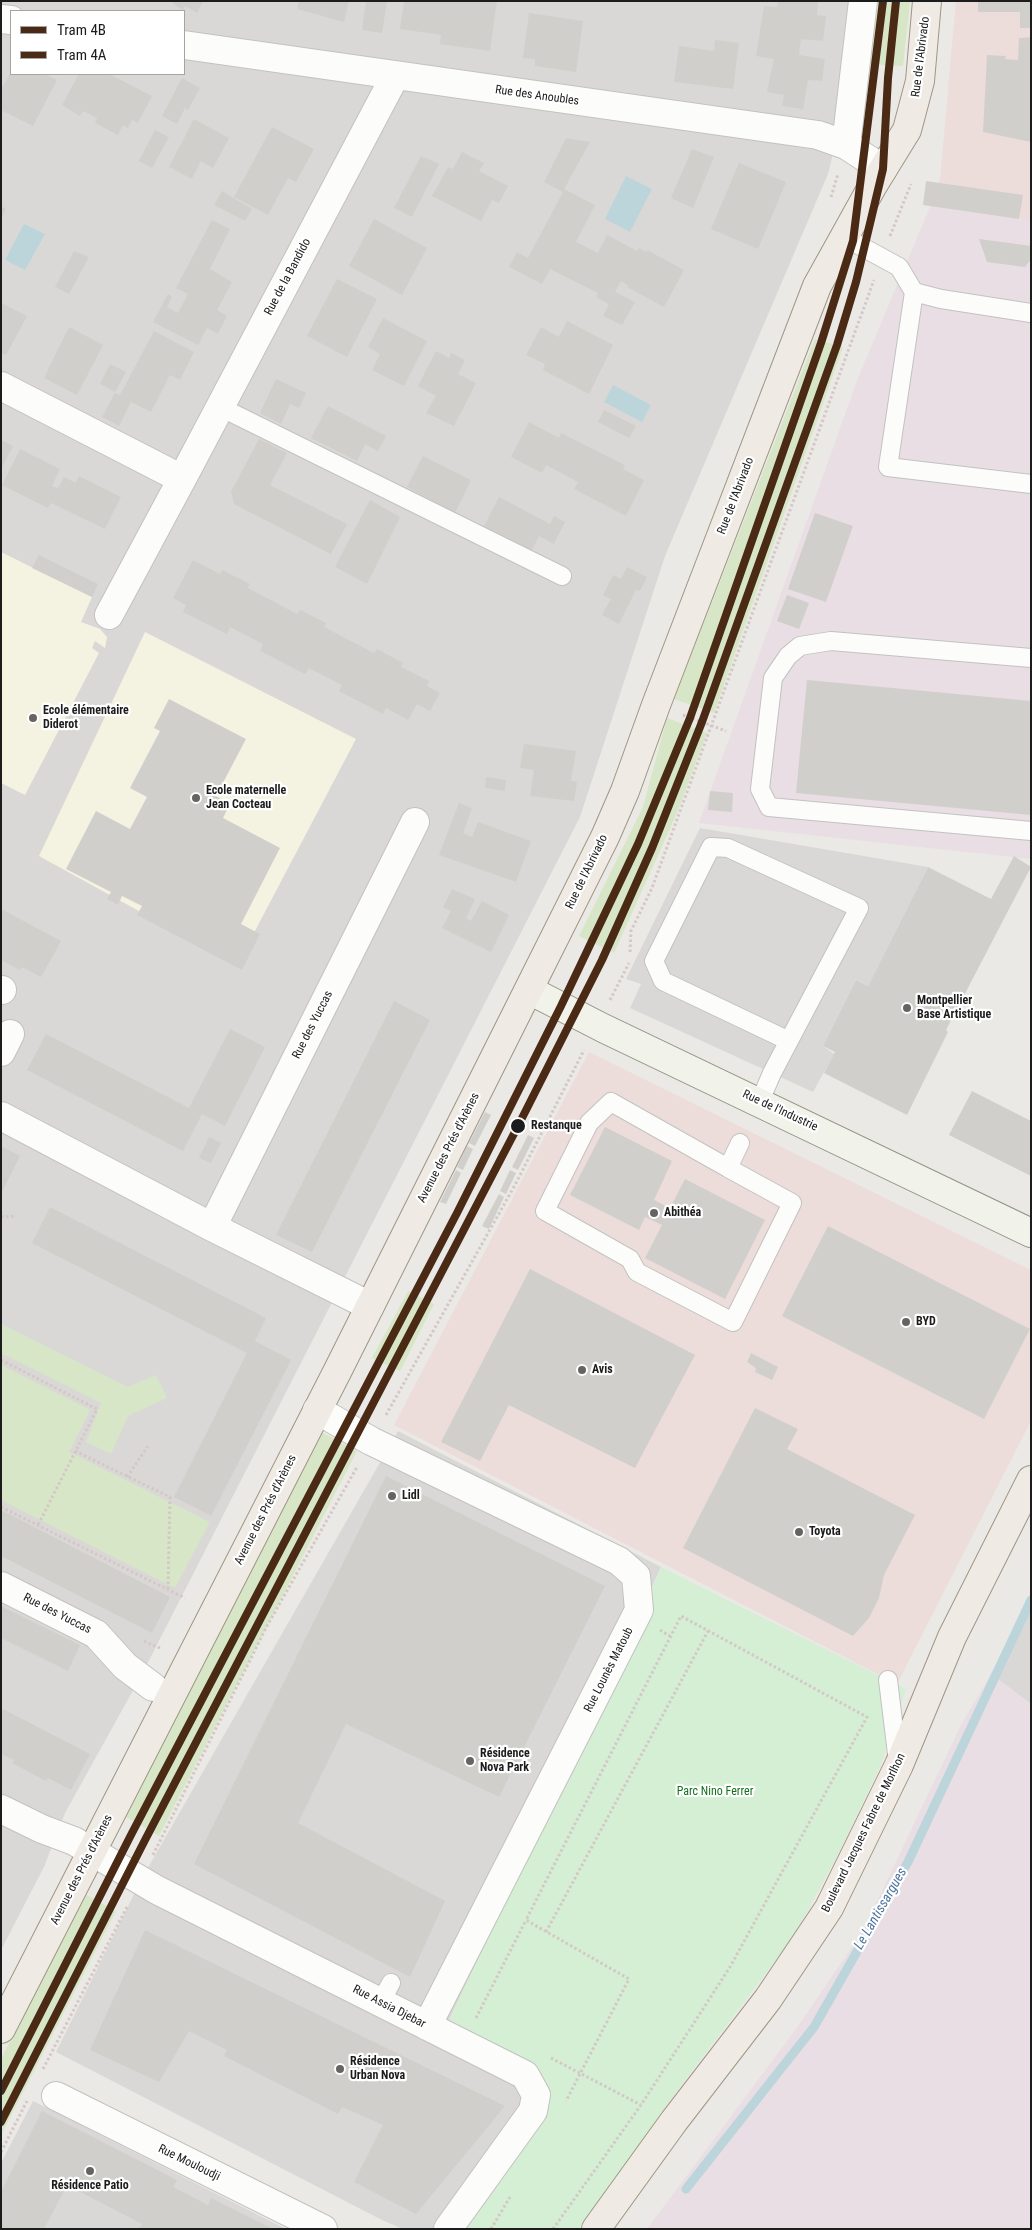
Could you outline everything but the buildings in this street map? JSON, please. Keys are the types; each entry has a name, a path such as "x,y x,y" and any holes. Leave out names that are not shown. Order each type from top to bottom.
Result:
{"main road":[{"name":"Rue de l'Abrivado","path":"529,990 605,837 625,791 656,705 817,286 907,130 920,81 927,1"},
{"name":"Avenue des Prés d'Arènes","path":"1,2028 370,1306 529,990"},
{"name":"Boulevard Jacques Fabre de Morlhon","path":"596,2229 674,2120 768,1999 828,1908 899,1765 952,1637 1031,1480"}],"street":[{"path":"846,145 863,1"},
{"name":"Rue des Anoubles","path":"185,45 818,135 846,145 883,169"},
{"name":"Rue de la Bandido","path":"109,615 395,76"},
{"path":"1,386 182,479"},
{"name":"Rue des Yuccas","path":"212,1227 415,822"},
{"name":"Rue de l'Industrie","path":"529,990 597,1025 760,1101 1031,1233"},
{"path":"1,1116 212,1227 370,1306"},
{"name":"Rue Lounès Matoub","path":"317,1410 371,1440 619,1561 636,1576 639,1610 428,2026"},
{"name":"Rue des Yuccas","path":"1,1586 96,1634 125,1666 153,1687"},
{"name":"Rue Assia Djebar","path":"1,1809 74,1842 140,1880 386,1993 428,2026 525,2075 536,2095 533,2111 448,2229"},
{"name":"Rue Mouloudji","path":"42,2089 323,2229"}],"lane":[{"path":"844,237 899,267 914,292 888,467 1031,484"},
{"path":"914,292 941,299 1031,313"},
{"path":"220,407 562,576"},
{"path":"1031,658 830,640 800,646 788,656 773,678 760,788 769,807 1031,831"},
{"path":"760,1101 789,1041 859,908 728,848 711,847 654,961 663,980 789,1041"},
{"path":"611,1102 728,1168 792,1203 732,1322 636,1272 630,1259 545,1211 589,1123 611,1102"},
{"path":"728,1168 740,1143"},
{"path":"888,1680 899,1765"}],"path":[{"path":"828,205 846,145"},
{"path":"1,2152 42,2089 140,1880 267,1626 515,1185 628,964 631,931 652,888 876,277"},
{"path":"1,1217 16,1216"},
{"path":"1,1360 97,1409 38,1525"},
{"path":"127,1476 148,1446"},
{"path":"75,1451 170,1497 168,1589"},
{"path":"1,1507 185,1598"},
{"path":"484,2024 475,2019 681,1616 867,1717 730,1967 641,2106 553,2229"},
{"path":"546,1932 708,1631"},
{"path":"150,1644 160,1648"},
{"path":"526,1920 629,1979 563,2106"},
{"path":"546,2055 641,2106"},
{"path":"491,2229 511,2196"}],"shaded area":[{"path":"1,1 856,1 846,102 828,174 665,556 580,817 141,1676 65,1813 44,1867 1,1950"},
{"path":"956,1 1031,1 1031,220 930,207 940,179"},
{"path":"930,207 1031,220 1031,859 699,823 858,378"},
{"name":"Ecole élémentaire Diderot","path":"1,552 92,597 81,622 100,629 107,637 105,648 95,641 92,648 99,653 25,795 1,783"},
{"name":"Ecole maternelle Jean Cocteau","path":"145,632 356,739 237,965 39,856"},
{"path":"700,828 928,867 868,986 856,980 823,1046 834,1054 813,1092 630,1008 641,984 626,979"},
{"path":"589,1052 1031,1270 1031,1421 897,1684 394,1425"},
{"path":"398,1431 661,1567 577,1754 448,2022 458,2030 541,2072 551,2091 546,2118 461,2229 403,2229 382,2220 56,2052 141,1880"},
{"path":"1031,1601 1031,1704 991,1674"},
{"path":"991,1674 1031,1704 1031,2229 647,2229 796,2029 863,1931 961,1725"},
{"name":"Résidence Patio","path":"33,2101 286,2229 1,2229 1,2163"}],"green space":[{"path":"873,1 910,1 903,66 867,64"},
{"path":"815,339 843,347 714,713 674,699"},
{"path":"667,718 707,733 677,813 614,953 579,936 643,807"},
{"path":"408,1291 434,1304 400,1371 372,1358"},
{"path":"1,1324 128,1387 156,1375 167,1398 128,1416 111,1454 86,1442 101,1403 1,1353"},
{"path":"1,1365 90,1410 69,1452 210,1522 175,1588 1,1500"},
{"path":"321,1432 357,1451 159,1836 126,1817"},
{"name":"Parc Nino Ferrer","path":"661,1567 906,1689 880,1767 838,1854 793,1937 668,2103 580,2229 461,2229 546,2118 551,2091 541,2072 458,2030 448,2022 518,1877 654,1613 644,1606"},
{"path":"85,1894 116,1911 1,2135 1,2059"}],"water":[{"path":"626,176 652,189 630,232 605,219"},
{"path":"24,224 45,234 25,270 5,260"},
{"path":"613,385 651,405 642,422 604,402"}],"waterway":[{"name":"Le Lantissargues","path":"686,2189 814,2027 908,1862 1031,1600"}],"tram line":[{"name":"4A","path":"1,2091 132,1833 457,1213 561,1006 638,844 690,718 821,343 853,241 883,1"},
{"name":"4B","path":"1,2122 145,1840 518,1126 602,960 652,848 702,722 837,345 856,282 883,169 888,78 896,1"}],"place":[{"name":"Ecole élémentaire Diderot","path":"33,718"},
{"name":"Ecole maternelle Jean Cocteau","path":"196,798"},
{"name":"Montpellier Base Artistique","path":"907,1008"},
{"name":"Restanque","path":"518,1126"},
{"name":"Abithéa","path":"654,1213"},
{"name":"BYD","path":"906,1322"},
{"name":"Avis","path":"582,1370"},
{"name":"Lidl","path":"392,1496"},
{"name":"Toyota","path":"799,1532"},
{"name":"Résidence Nova Park","path":"470,1761"},
{"name":"Résidence Urban Nova","path":"340,2069"},
{"name":"Résidence Patio","path":"90,2171"}]}
